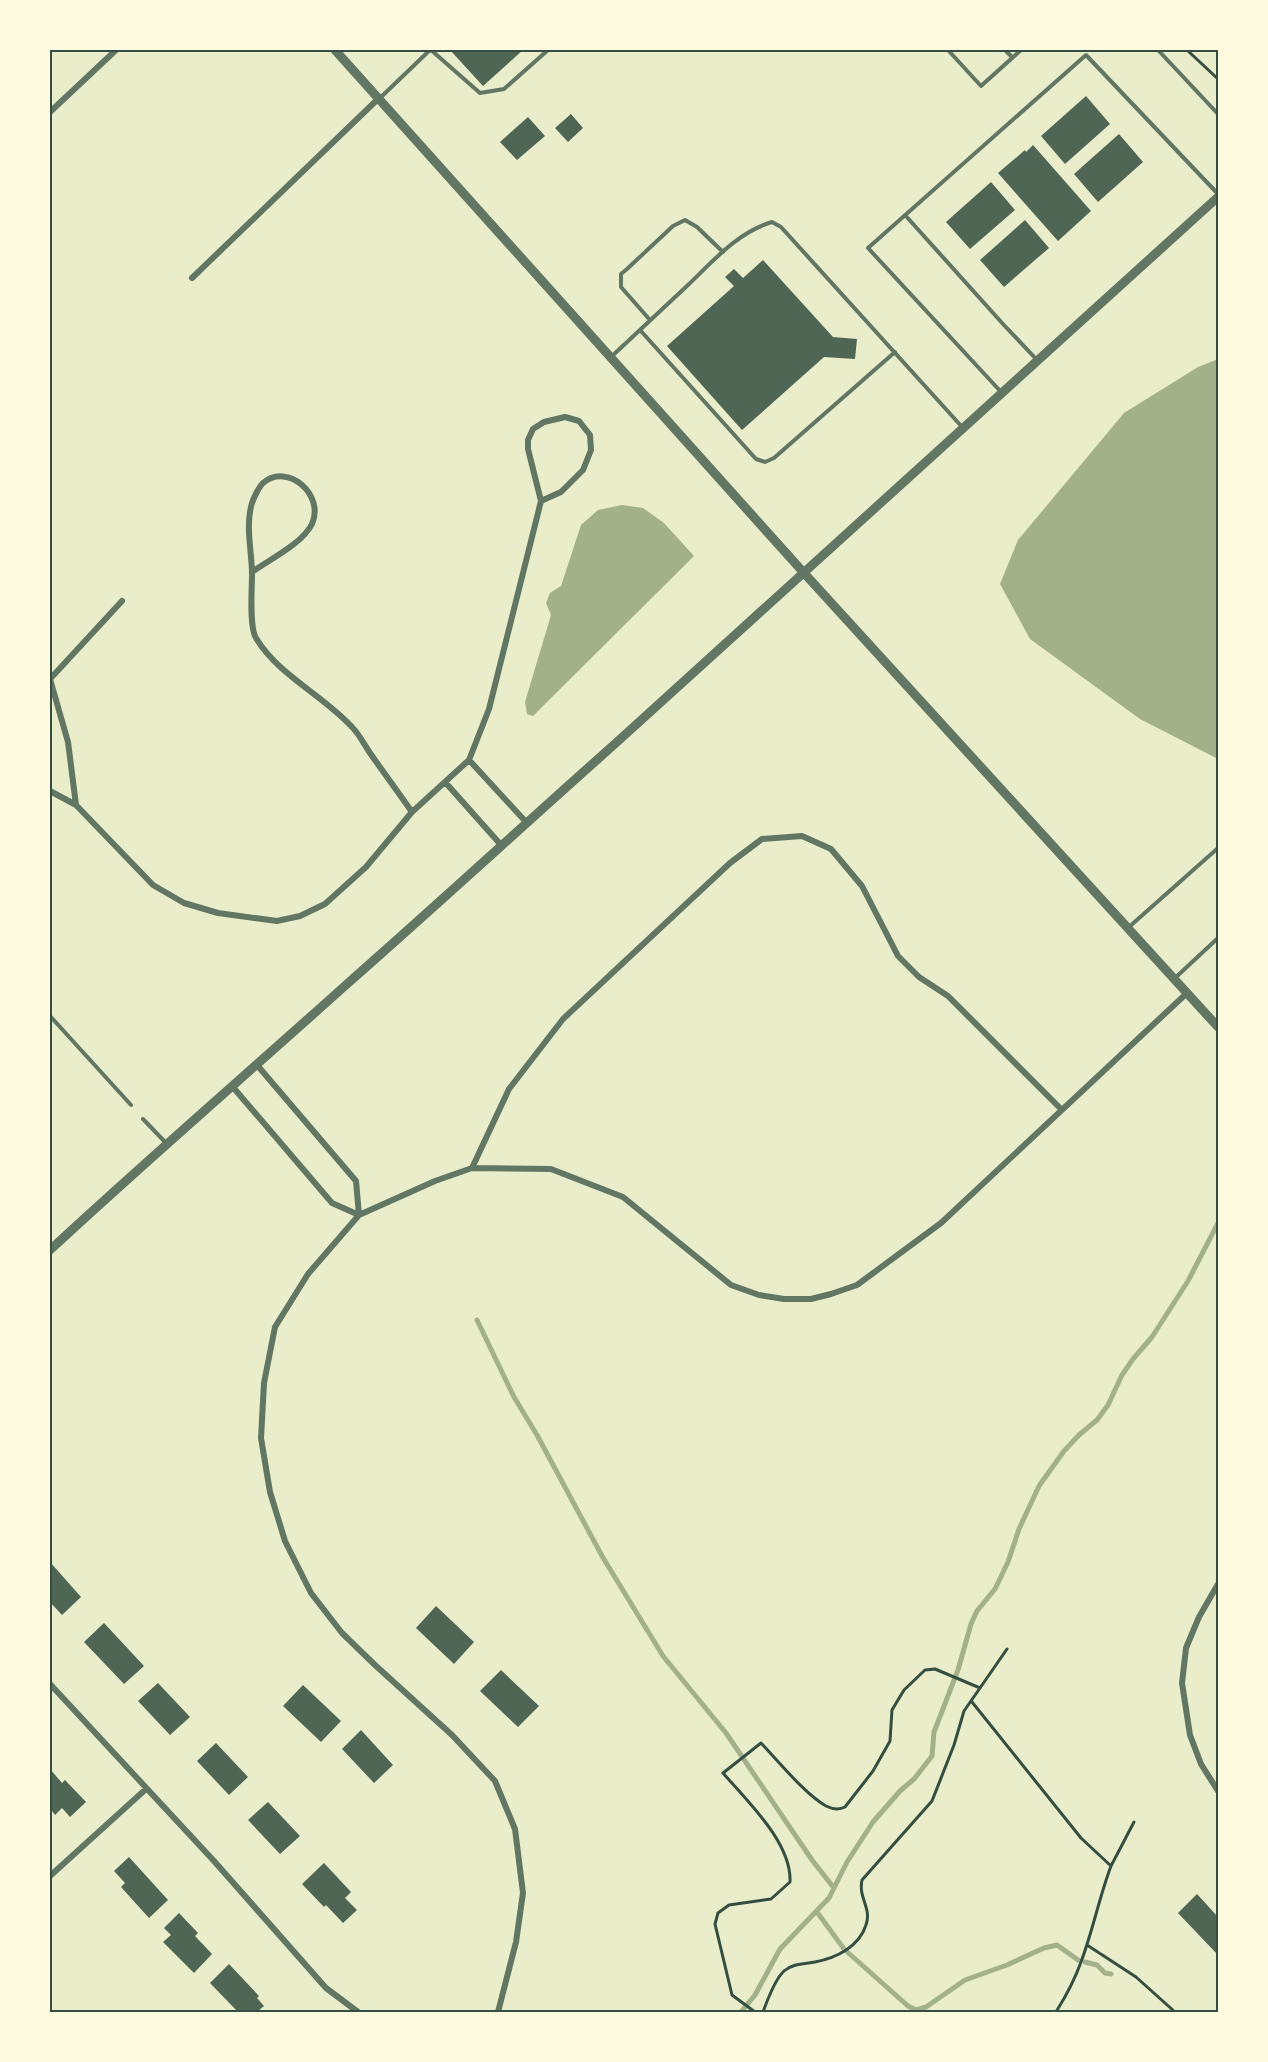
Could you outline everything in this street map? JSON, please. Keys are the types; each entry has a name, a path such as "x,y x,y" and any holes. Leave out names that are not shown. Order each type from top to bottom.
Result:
{"street":[{"path":"50,112 116,50"},
{"path":"334,50 804,573 1218,1027"},
{"path":"192,278 379,98"},
{"path":"50,1250 166,1144 455,889 1218,195"},
{"path":"50,791 76,805 153,885 184,903 218,913 277,921 300,916 325,904 366,867 412,812 469,760 489,710 541,501 528,449 528,440 533,429 544,422 565,417 579,421 590,435 591,450 583,470 561,492 541,501"},
{"path":"252,572 302,538 312,524 316,510 314,500 304,485 292,478 278,477 263,483 252,503 248,543 252,572 254,635 270,659 302,683 352,727 412,812"},
{"path":"76,805 68,742 50,679 122,601"},
{"path":"469,760 526,822"},
{"path":"445,782 501,845"},
{"path":"472,1168 509,1089 563,1019 730,863 762,839 802,836 831,849 862,886 898,956 919,977 948,996 1062,1110"},
{"path":"498,2013 516,1942 523,1893 515,1829 495,1781 452,1735 342,1633 311,1593 285,1541 270,1492 261,1438 264,1383 275,1328 308,1274 359,1215 435,1181 472,1168 551,1169 623,1197 731,1285 759,1295 784,1299 811,1299 831,1294 857,1285 941,1223 1188,993"},
{"path":"257,1065 356,1181 359,1215"},
{"path":"232,1086 332,1203 359,1215"},
{"path":"1218,1584 1199,1617 1186,1648 1182,1683 1190,1735 1201,1764 1218,1791"},
{"path":"50,1684 214,1861 326,1988 358,2013"},
{"path":"50,1876 146,1789"}],"lane":[{"path":"379,98 430,50 480,93 504,89 548,50"},
{"path":"948,50 981,86 1021,50"},
{"path":"1005,50 1012,57"},
{"path":"1158,50 1218,114"},
{"path":"1002,393 868,248 1086,55 1218,195"},
{"path":"906,215 1038,361"},
{"path":"650,320 621,287 621,274 634,261 673,226 685,220 697,227 723,252"},
{"path":"611,358 744,234 772,222 781,227 964,428"},
{"path":"640,330 756,459 765,462 774,458 895,352"},
{"path":"1128,927 1218,849"},
{"path":"1175,979 1218,938"},
{"path":"50,1016 131,1105"},
{"path":"143,1119 166,1144"}],"path":[{"path":"1187,50 1218,79"},
{"path":"763,2013 783,1972 790,1967 843,1953 860,1936 866,1925 867,1908 861,1894 862,1880 932,1801 964,1712 1007,1649"},
{"path":"754,2012 732,1995 715,1924 718,1912 729,1905 771,1899 790,1882 791,1869 779,1841 723,1773 761,1743 812,1795 828,1807 839,1809 844,1807 873,1771 890,1741 892,1710 904,1690 925,1670 935,1669 980,1688"},
{"path":"972,1702 1081,1838 1111,1866"},
{"path":"1056,2013 1082,1961 1111,1866 1134,1822"},
{"path":"1086,1944 1136,1977 1175,2013"}],"shaded area":[{"path":"1218,359 1218,759 1140,719 1030,639 1000,584 1018,540 1124,413 1198,367"},
{"path":"622,505 643,508 664,523 694,556 533,716 527,714 525,702 551,615 546,603 550,593 561,586 581,525 598,510"}],"building":[{"path":"450,50 523,50 483,86"},
{"path":"1086,96 1110,124 1065,164 1041,136"},
{"path":"571,114 583,128 568,142 555,128"},
{"path":"528,117 545,136 517,160 500,142"},
{"path":"1119,134 1143,162 1098,202 1074,174"},
{"path":"1033,145 1091,211 1058,241 998,173"},
{"path":"991,182 1015,210 970,249 946,222"},
{"path":"1025,220 1049,248 1004,287 980,260"},
{"path":"763,260 833,337 857,339 855,359 824,357 742,430 667,346 734,286 725,277 734,269 743,278"},
{"path":"50,1562 81,1597 62,1615 50,1602"},
{"path":"436,1606 474,1642 454,1664 416,1628"},
{"path":"104,1623 144,1666 124,1684 84,1642"},
{"path":"501,1670 539,1706 518,1727 480,1691"},
{"path":"158,1683 190,1717 170,1735 138,1701"},
{"path":"303,1685 341,1721 321,1742 283,1706"},
{"path":"361,1730 393,1765 374,1783 342,1749"},
{"path":"216,1743 248,1777 229,1795 197,1761"},
{"path":"50,1769 62,1783 65,1780 86,1802 70,1817 62,1808 55,1815 50,1808"},
{"path":"268,1802 300,1836 280,1854 248,1820"},
{"path":"129,1857 168,1900 149,1918 121,1887 125,1883 114,1871"},
{"path":"324,1863 351,1892 345,1898 357,1910 343,1923 302,1884"},
{"path":"1197,1894 1218,1917 1218,1955 1178,1913"},
{"path":"179,1913 198,1933 195,1936 212,1954 194,1973 163,1942 171,1935 164,1928"},
{"path":"229,1964 259,1996 257,1998 264,2006 257,2012 238,2012 210,1983"}],"waterway":[{"path":"741,2012 755,1995 780,1949 829,1898 847,1862 873,1822 900,1791 914,1779 932,1756 934,1732 958,1670 971,1624 977,1611 995,1589 1039,1486 1064,1451 1097,1420 1108,1405 1122,1375 1152,1337 1188,1281 1218,1223"},
{"path":"477,1320 514,1397 602,1556 663,1656 726,1733 812,1860 834,1888"},
{"path":"817,1912 844,1949 908,2006 916,2010 926,2007 965,1980 1007,1965 1044,1948 1057,1945 1078,1960"},
{"path":"1085,1962 1097,1965 1105,1973 1111,1974"}]}
